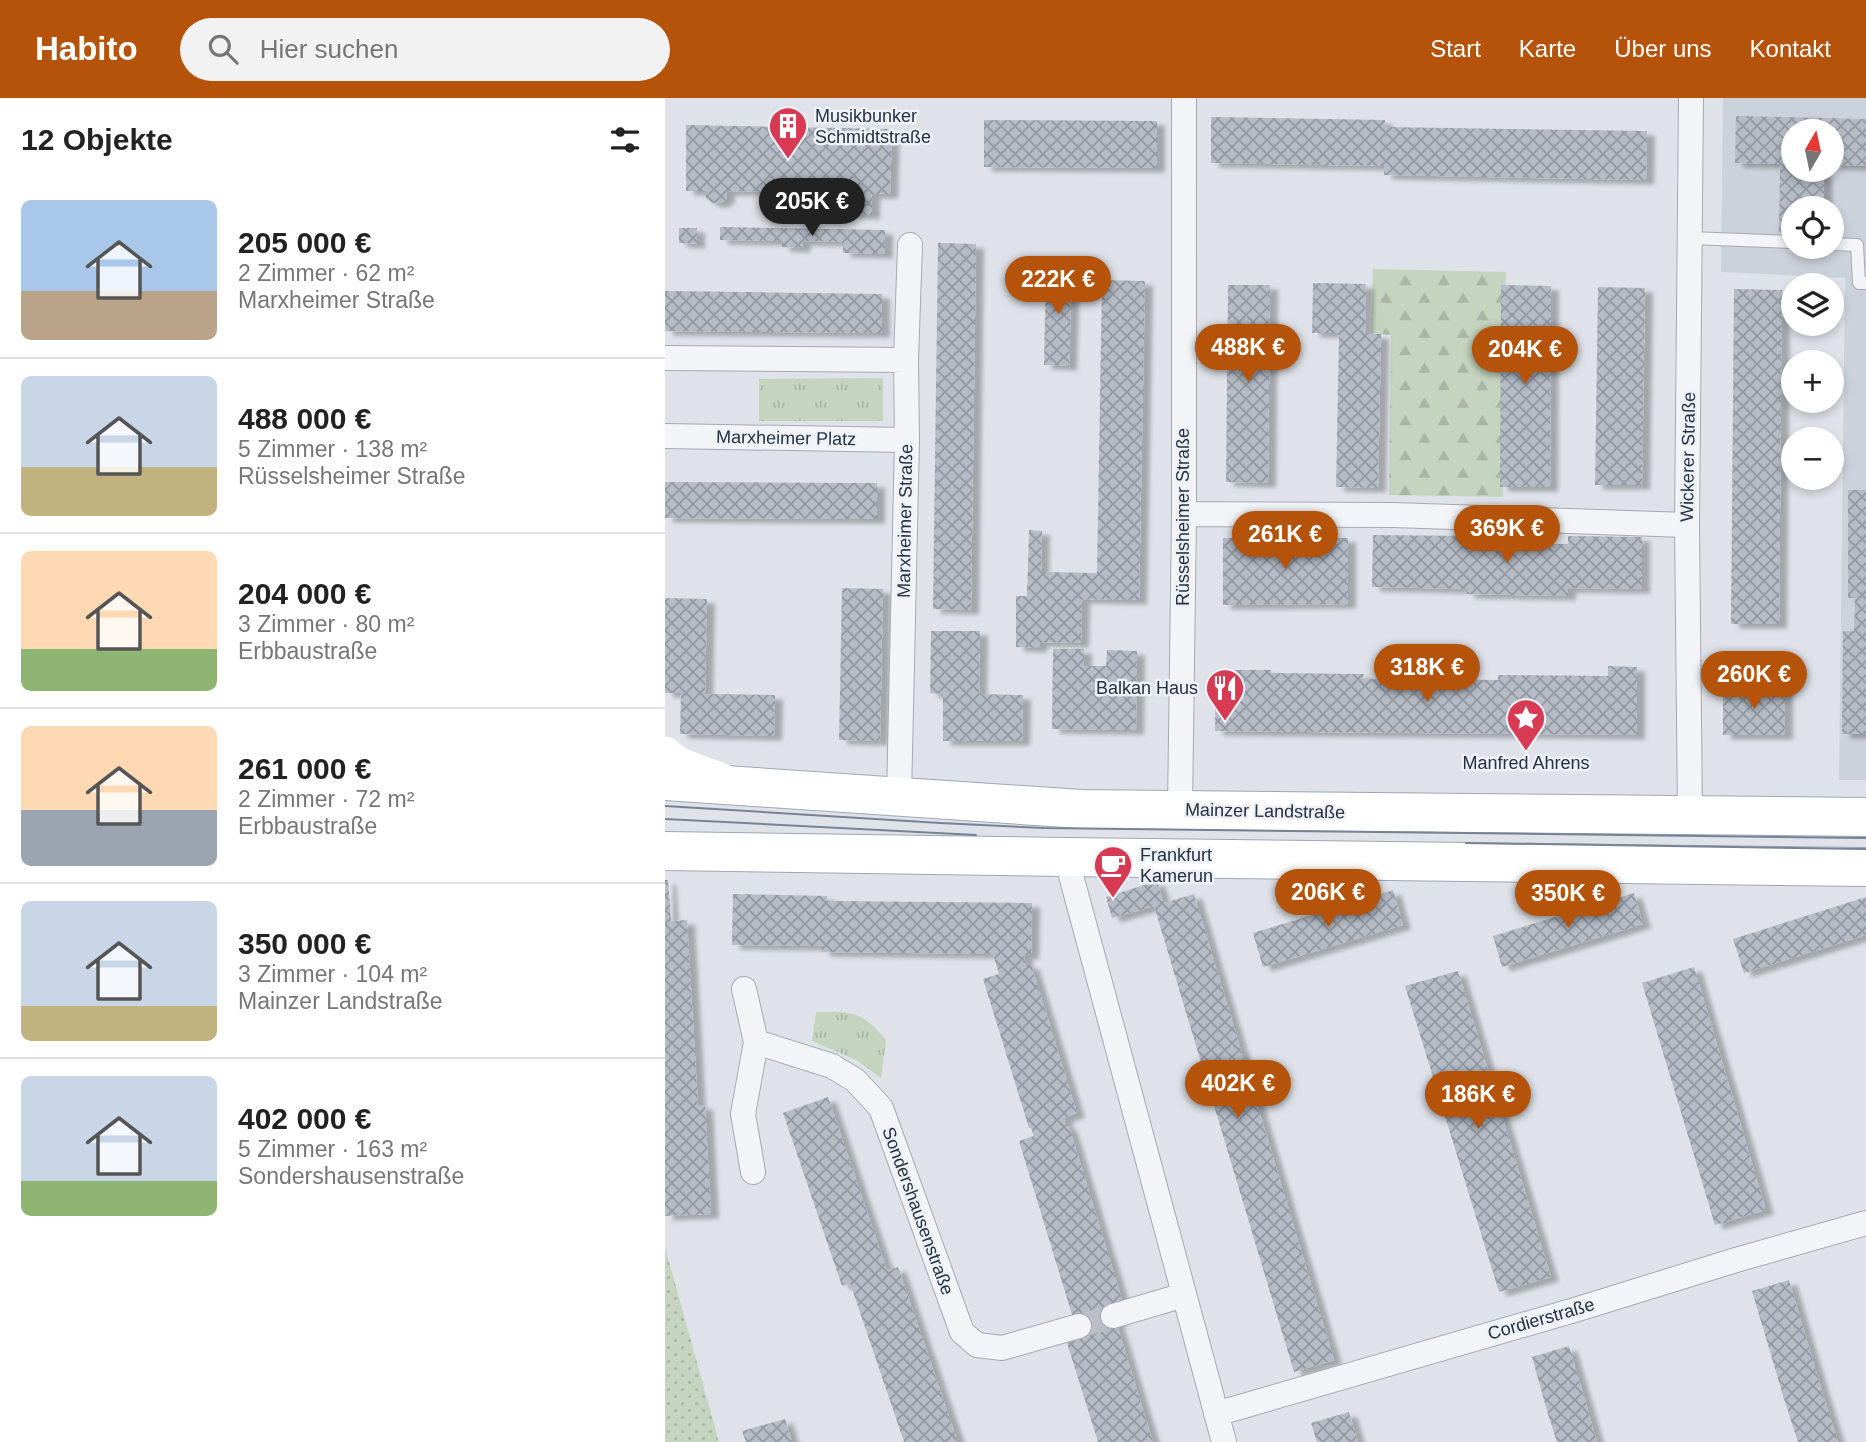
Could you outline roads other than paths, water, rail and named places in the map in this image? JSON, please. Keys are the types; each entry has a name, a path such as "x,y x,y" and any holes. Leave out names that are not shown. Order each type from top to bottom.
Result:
{"main road":[{"path":"665,754 689,769 737,785"},
{"name":"Mainzer Landstraße","path":"665,781 1081,809 1866,817"},
{"path":"665,836 681,844 712,851"},
{"path":"665,850 1066,858 1866,867"}],"street":[{"name":"Rüsselsheimer Straße","path":"1179,810 1184,514 1185,98"},
{"name":"Wickerer Straße","path":"1690,816 1687,524 1691,98"},
{"name":"Marxheimer Straße","path":"899,797 910,245"},
{"path":"665,358 907,360"},
{"name":"Marxheimer Platz","path":"665,436 907,440"},
{"path":"1184,514 1394,515 1687,524"},
{"path":"1066,858 1224,1442"},
{"path":"744,989 756,1042 743,1114 753,1172"},
{"name":"Sondershausenstraße","path":"756,1042 832,1066 855,1080 881,1108 962,1332 977,1345 1002,1348 1079,1326"},
{"name":"Cordierstraße","path":"1216,1414 1866,1223"},
{"path":"1113,1316 1184,1295"}],"lane":[{"path":"1690,238 1781,242"},
{"path":"1844,244 1857,244 1859,283 1866,283"}],"tunnel":[{"path":"1079,1326 1113,1316"}],"tram line":[{"path":"665,806 1044,828 1866,838"},
{"path":"665,819 976,835"},
{"path":"1466,843 1866,849"}],"place":[{"name":"Musikbunker Schmidtstraße","path":"788,160"},
{"name":"Balkan Haus","path":"1225,722"},
{"name":"Manfred Ahrens","path":"1526,752"},
{"name":"Frankfurt Kamerun","path":"1113,899"}]}
